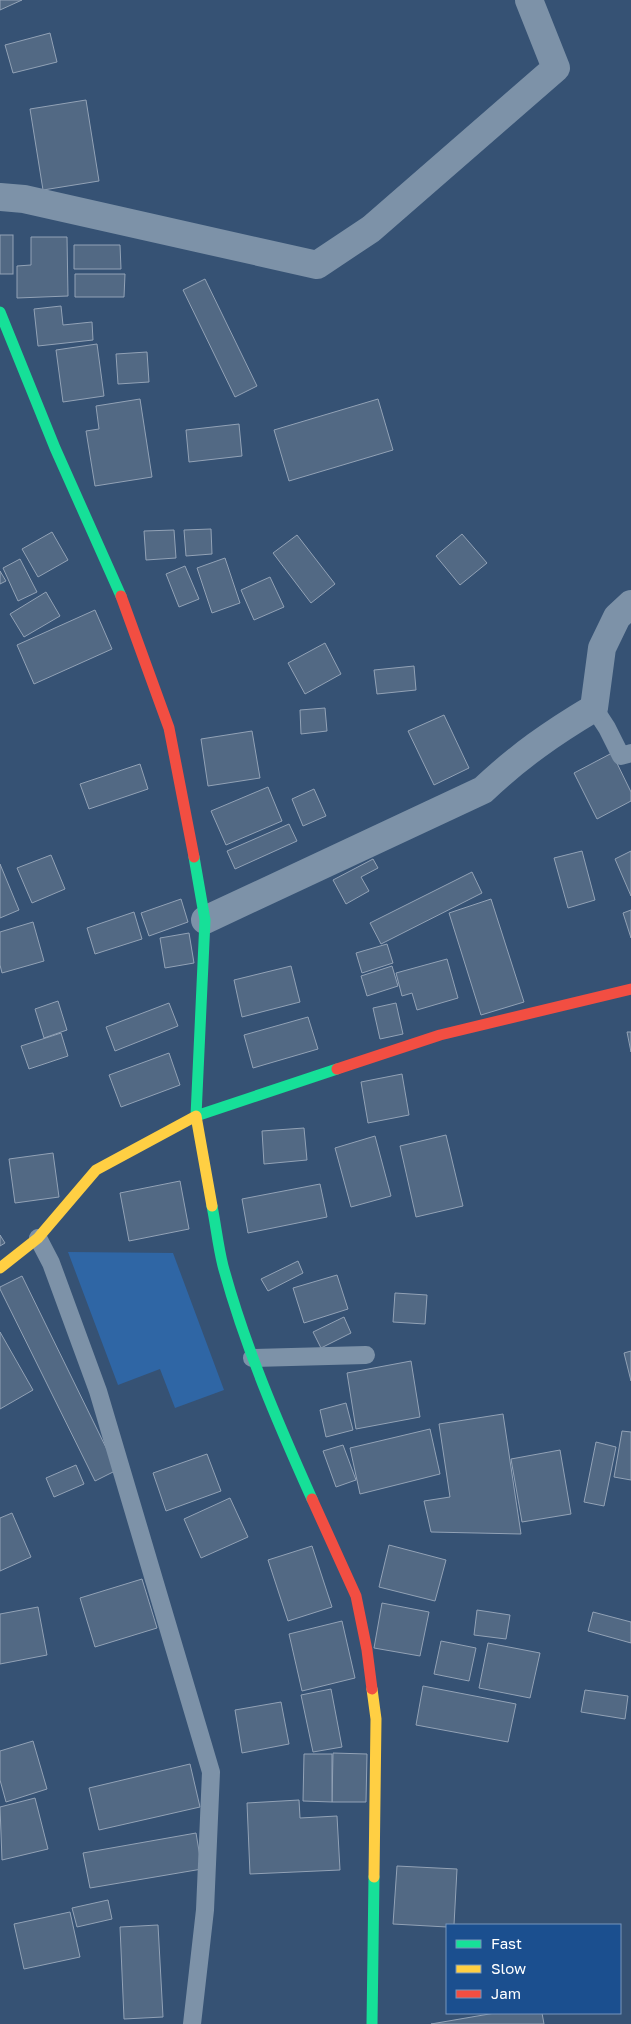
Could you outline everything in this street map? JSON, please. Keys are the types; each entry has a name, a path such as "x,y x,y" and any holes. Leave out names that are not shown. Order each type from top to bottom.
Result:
{"street":[{"path":"0,197 24,198 317,265 371,229 556,68 529,0"},
{"path":"0,312 55,448 116,583 169,728 188,818 205,920 196,1116 223,1265 252,1358 270,1405 356,1596 367,1650 376,1719 372,2024"},
{"path":"205,920 483,790 514,761 555,731 594,708 602,648 617,616 631,604"},
{"path":"0,1268 38,1238 96,1170 196,1116 440,1035 631,989"}],"lane":[{"path":"594,708 607,728 621,756 631,753"},
{"path":"38,1238 51,1262 98,1391 211,1772 205,1910 192,2024"},
{"path":"252,1358 366,1355"}],"shaded area":[{"path":"68,1252 173,1253 224,1390 175,1408 160,1369 118,1385"}],"building":[{"path":"0,0 22,0 0,10"},
{"path":"50,33 57,62 13,73 5,45"},
{"path":"86,100 99,181 43,190 30,109"},
{"path":"0,235 13,235 13,274 0,274"},
{"path":"31,237 67,237 68,296 17,298 17,266 31,265"},
{"path":"74,245 120,245 121,269 74,269"},
{"path":"75,274 125,274 124,297 75,297"},
{"path":"205,279 257,386 235,397 183,290"},
{"path":"61,306 63,325 92,322 93,340 38,346 34,309"},
{"path":"97,344 104,396 63,402 56,350"},
{"path":"147,352 149,382 118,384 116,354"},
{"path":"140,399 152,477 95,486 86,431 99,429 96,406"},
{"path":"378,399 393,450 289,481 274,430"},
{"path":"239,424 242,456 189,462 186,430"},
{"path":"211,529 212,554 186,556 184,530"},
{"path":"174,530 176,558 146,560 144,531"},
{"path":"52,532 68,560 38,577 22,549"},
{"path":"462,534 487,563 460,585 436,556"},
{"path":"297,535 335,584 311,603 273,553"},
{"path":"225,558 240,603 212,613 197,568"},
{"path":"20,559 37,592 18,601 3,568"},
{"path":"185,566 199,599 179,607 166,574"},
{"path":"0,571 6,581 0,584"},
{"path":"270,577 284,607 254,620 241,590"},
{"path":"46,592 60,616 24,637 10,614"},
{"path":"95,610 112,649 34,684 17,645"},
{"path":"325,643 341,674 305,694 288,663"},
{"path":"414,666 416,690 377,694 374,670"},
{"path":"325,708 327,731 301,734 300,710"},
{"path":"444,715 469,768 434,785 408,731"},
{"path":"252,731 260,778 208,786 201,739"},
{"path":"612,753 631,792 631,801 597,819 574,773"},
{"path":"140,764 148,789 89,809 80,784"},
{"path":"268,787 282,821 226,845 211,811"},
{"path":"314,789 326,816 303,826 292,799"},
{"path":"289,824 297,841 235,869 227,851"},
{"path":"582,851 595,900 568,908 554,858"},
{"path":"631,851 631,896 615,859"},
{"path":"51,855 65,889 32,903 17,868"},
{"path":"373,859 378,868 361,877 369,891 346,904 333,880"},
{"path":"0,864 19,910 0,918"},
{"path":"472,872 482,893 381,944 370,923"},
{"path":"181,899 188,922 149,936 141,913"},
{"path":"491,899 524,1002 481,1015 449,913"},
{"path":"631,910 631,938 623,913"},
{"path":"134,912 142,939 95,954 87,928"},
{"path":"33,922 44,961 2,973 0,965 0,932"},
{"path":"189,933 194,963 165,968 160,938"},
{"path":"387,944 393,963 362,973 356,953"},
{"path":"447,959 458,998 417,1010 412,993 402,996 396,973"},
{"path":"291,966 300,1002 242,1017 234,980"},
{"path":"392,966 398,986 367,996 361,976"},
{"path":"58,1001 67,1030 44,1038 35,1009"},
{"path":"169,1003 178,1026 115,1051 106,1027"},
{"path":"396,1003 403,1034 380,1039 373,1008"},
{"path":"308,1017 318,1049 253,1068 244,1035"},
{"path":"627,1032 631,1032 631,1052"},
{"path":"61,1033 68,1056 29,1069 21,1046"},
{"path":"169,1053 180,1085 121,1107 109,1075"},
{"path":"402,1074 409,1115 368,1123 361,1082"},
{"path":"304,1128 307,1160 264,1164 262,1131"},
{"path":"446,1135 463,1206 416,1217 400,1146"},
{"path":"375,1136 391,1196 351,1207 335,1148"},
{"path":"53,1153 59,1197 15,1203 9,1159"},
{"path":"180,1181 189,1229 129,1241 120,1193"},
{"path":"320,1184 327,1217 248,1233 242,1199"},
{"path":"0,1235 5,1243 0,1246"},
{"path":"298,1261 303,1273 268,1291 261,1279"},
{"path":"337,1275 348,1309 304,1323 293,1288"},
{"path":"22,1276 117,1470 95,1481 0,1289 0,1287"},
{"path":"395,1293 427,1295 425,1324 393,1322"},
{"path":"344,1317 351,1333 321,1348 313,1332"},
{"path":"0,1332 33,1390 0,1409"},
{"path":"631,1351 631,1381 624,1353"},
{"path":"411,1361 420,1417 356,1429 347,1373"},
{"path":"346,1403 353,1430 326,1437 320,1410"},
{"path":"503,1414 521,1534 431,1532 424,1501 450,1497 439,1424"},
{"path":"430,1429 440,1474 360,1494 350,1448"},
{"path":"622,1431 631,1432 631,1480 614,1477"},
{"path":"596,1442 616,1447 604,1506 584,1502"},
{"path":"343,1445 356,1480 336,1487 323,1451"},
{"path":"560,1450 571,1514 522,1522 511,1459"},
{"path":"207,1454 221,1491 166,1511 153,1473"},
{"path":"76,1465 84,1484 54,1497 46,1478"},
{"path":"230,1498 248,1537 201,1558 184,1519"},
{"path":"12,1513 31,1557 0,1571 0,1518"},
{"path":"389,1545 446,1560 435,1601 379,1587"},
{"path":"312,1546 332,1607 288,1621 268,1560"},
{"path":"142,1579 157,1628 95,1647 80,1598"},
{"path":"382,1603 429,1612 420,1656 374,1648"},
{"path":"38,1607 47,1655 0,1664 0,1614"},
{"path":"477,1610 510,1615 506,1639 474,1635"},
{"path":"593,1612 631,1622 631,1643 588,1631"},
{"path":"342,1621 355,1678 302,1691 289,1634"},
{"path":"441,1641 476,1648 469,1681 434,1674"},
{"path":"488,1643 540,1653 530,1698 479,1688"},
{"path":"423,1686 516,1704 508,1742 416,1725"},
{"path":"331,1689 342,1747 313,1752 301,1695"},
{"path":"585,1690 628,1696 625,1719 581,1712"},
{"path":"281,1702 289,1744 242,1753 235,1710"},
{"path":"33,1741 47,1789 6,1802 0,1780 0,1751"},
{"path":"333,1753 367,1754 366,1802 332,1802"},
{"path":"304,1754 332,1754 332,1802 303,1801"},
{"path":"190,1764 200,1807 99,1830 89,1788"},
{"path":"35,1798 48,1849 2,1860 0,1807"},
{"path":"299,1800 300,1818 337,1816 340,1870 250,1874 247,1803"},
{"path":"196,1833 202,1869 90,1888 83,1853"},
{"path":"397,1866 457,1869 454,1924 446,1924 446,1927 393,1924"},
{"path":"108,1900 112,1919 77,1927 72,1908"},
{"path":"70,1912 80,1957 24,1969 14,1924"},
{"path":"158,1925 163,2017 124,2019 120,1927"},
{"path":"489,2014 542,2014 544,2024 431,2024"}],"traffic: fast":[{"path":"0,312 55,448 121,596"},
{"path":"194,857 205,920 196,1116 337,1069"},
{"path":"212,1206 223,1266 241,1326 275,1413 312,1499"},
{"path":"372,2024 374,1877"}],"traffic: slow":[{"path":"0,1268 38,1238 96,1170 196,1116 212,1206"},
{"path":"372,1689 376,1719 374,1877"}],"traffic: jam":[{"path":"121,596 169,728 194,857"},
{"path":"337,1069 440,1035 631,989"},
{"path":"312,1499 356,1596 367,1650 372,1689"}]}
